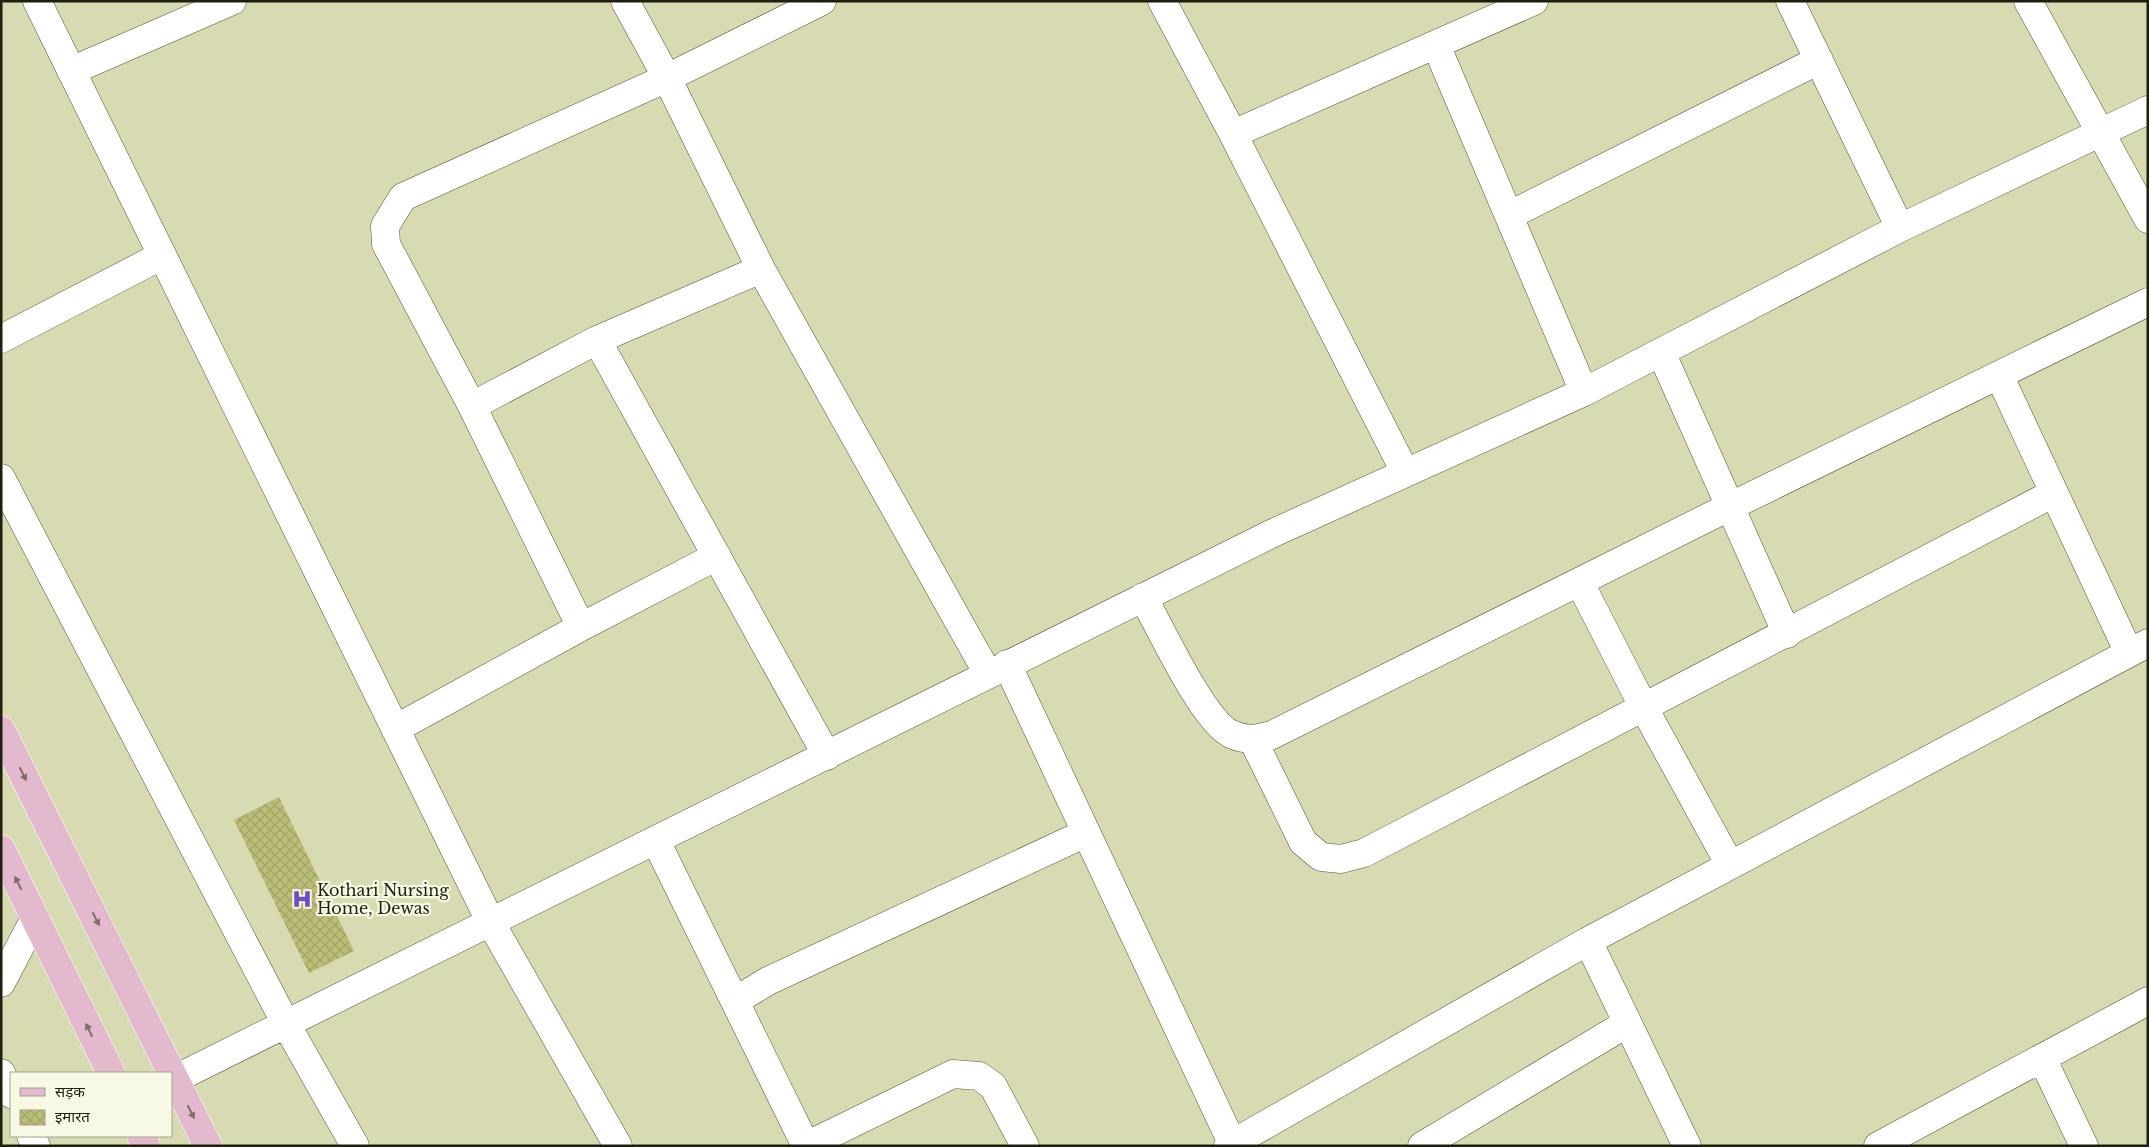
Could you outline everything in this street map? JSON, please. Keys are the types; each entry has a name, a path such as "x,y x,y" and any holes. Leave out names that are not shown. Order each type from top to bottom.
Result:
{"main road":[{"path":"1,730 172,1072"},
{"path":"1,849 110,1072"},
{"path":"172,1073 208,1146"}],"street":[{"path":"37,1 491,923 618,1146"},
{"path":"71,71 232,1"},
{"path":"625,1 667,78 761,269 998,669 1086,833 1240,1143 1588,941 2138,648 2054,493 1999,375"},
{"path":"1162,1 1233,134 1405,472"},
{"path":"1233,134 1534,1"},
{"path":"1790,1 1900,228"},
{"path":"2028,1 2148,219"},
{"path":"581,627 472,406 386,244 386,226 403,197 667,78 813,3"},
{"path":"1436,45 1584,392"},
{"path":"1510,215 1819,60"},
{"path":"175,1079 1271,534 1584,392 1900,228 2148,110"},
{"path":"1,338 161,256"},
{"path":"472,406 596,340 761,269"},
{"path":"1143,597 1193,687 1212,717 1230,734 1253,740 1281,731 1729,507 2148,302"},
{"path":"596,340 827,756"},
{"path":"1661,352 1787,634"},
{"path":"1,478 286,1024 355,1146"},
{"path":"1253,740 1303,842 1321,857 1341,859 1364,853 1787,634 2054,493"},
{"path":"395,729 581,627 717,556"},
{"path":"1580,583 1644,708 1730,865"},
{"path":"735,1001 768,982 1086,833"},
{"path":"656,841 806,1146 953,1074 979,1076 993,1086 1025,1146"},
{"path":"1,984 35,918"},
{"path":"1588,941 1626,1024 1687,1146"},
{"path":"1892,1142 2042,1058 2148,1002"},
{"path":"1422,1146 1626,1024"},
{"path":"2042,1058 2084,1146"},
{"path":"1,1072 10,1092"}],"building":[{"path":"279,797 354,951 309,973 234,820"}],"place":[{"name":"Kothari Nursing Home, Dewas","path":"302,899"}]}
